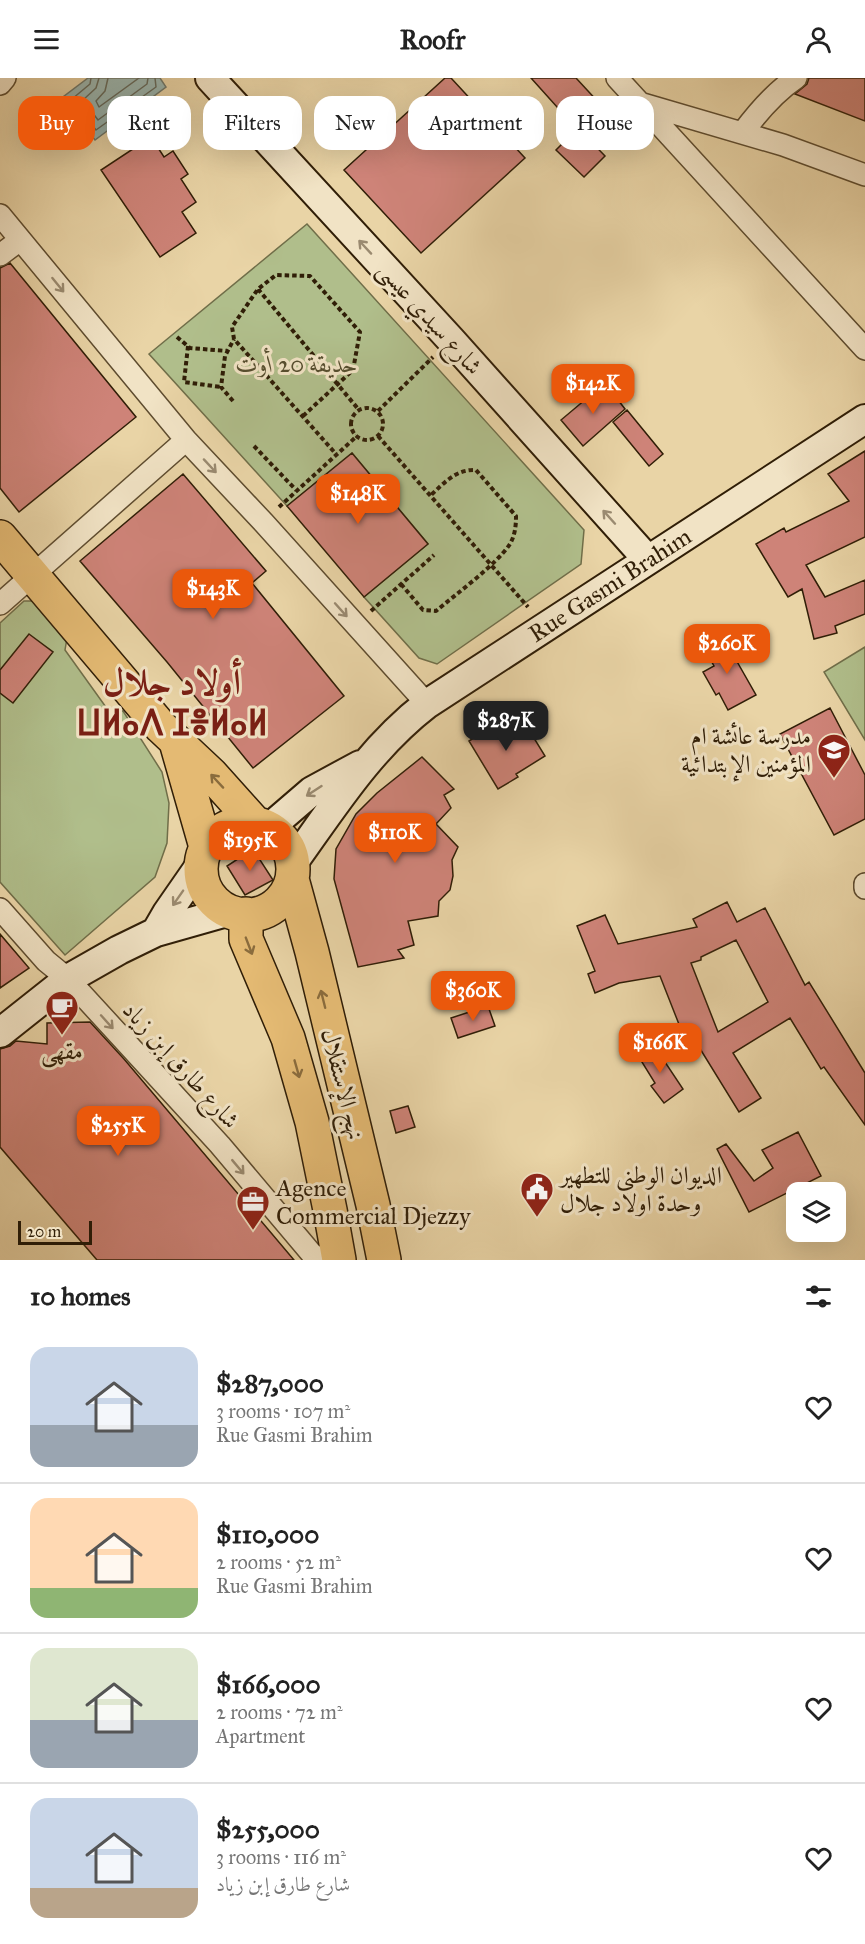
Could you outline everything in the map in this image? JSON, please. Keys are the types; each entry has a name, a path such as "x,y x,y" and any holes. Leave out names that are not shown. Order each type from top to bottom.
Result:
{"main road":[{"path":"0,537 176,742 262,826 281,837 289,849 295,884 270,909 258,913 238,913 217,904 208,892 202,879 204,856 176,742"},
{"path":"204,856 215,836 226,827 241,823 262,826"},
{"name":"نهج الإستقلال","path":"295,884 373,1205 384,1260"},
{"name":"نهج الإستقلال","path":"238,913 246,939 288,1038 312,1122 339,1260"}],"street":[{"path":"0,84 5,78"},
{"name":"شارع سيدي عيسى","path":"210,78 451,340 648,560"},
{"path":"617,78 635,96"},
{"path":"743,132 784,86 796,78"},
{"path":"654,107 743,132 865,175"},
{"path":"654,116 865,349"},
{"path":"0,215 186,440 427,704"},
{"path":"0,255 21,240"},
{"name":"Rue Gasmi Brahim","path":"295,884 365,763 403,723 427,704 865,419"},
{"path":"0,604 186,440"},
{"name":"Rue Gasmi Brahim","path":"262,826 312,791 365,763"},
{"path":"156,932 204,856"},
{"name":"شارع طارق إبن زياد","path":"0,909 46,961 68,978 220,1146 311,1253 320,1260"},
{"path":"0,1033 68,978 119,950 156,932 238,913"}],"path":[{"path":"303,416 353,370 360,332 310,276 276,275 258,289 232,327 234,339 336,454"},
{"path":"258,289 359,410"},
{"path":"177,337 190,348 227,351"},
{"path":"221,387 225,356 234,339"},
{"path":"378,411 451,340"},
{"path":"188,346 183,382 221,387 233,401"},
{"path":"371,408 378,411 384,424 378,436 368,440 357,436 351,426 359,410 371,408"},
{"path":"264,523 296,490 357,436"},
{"path":"378,436 545,627"},
{"path":"254,446 296,490"},
{"path":"401,584 423,610 436,611 490,565 509,544 516,529 516,516 476,470 464,470 430,496"},
{"path":"355,626 434,555"}],"green space":[{"name":"حديقة 20 أوت","path":"307,224 584,530 581,564 437,664 419,658 364,597 428,544 352,453 287,506 149,354"},
{"path":"24,601 35,601 67,638 65,650 108,710 123,711 162,772 169,803 167,843 155,877 65,955 0,882 0,623"},
{"path":"865,647 865,740 824,672"}],"water":[{"path":"88,78 160,78 166,87 154,96 107,96 107,131 95,140 95,96 64,96"}],"building":[{"path":"445,78 451,78 468,96 425,96"},
{"path":"531,78 576,78 593,96 556,96 556,106"},
{"path":"809,78 865,78 865,121 795,94 807,84"},
{"path":"408,112 408,150 518,150 525,158 421,253 344,170 366,150 396,150 396,123"},
{"path":"131,150 159,150 164,157 173,151 188,174 181,179 196,202 182,212 196,233 160,257 101,170"},
{"path":"556,150 599,150 605,156 584,177"},
{"path":"10,263 136,417 19,512 0,488 0,268"},
{"path":"605,383 625,409 583,446 561,420"},
{"path":"627,410 663,454 649,466 613,422"},
{"path":"865,451 865,537 806,565 825,597 865,580 865,614 835,626 837,633 814,639 802,589 788,597 756,544 784,528 786,532 849,501 828,474"},
{"path":"352,453 428,544 364,597 287,506"},
{"path":"183,474 266,571 252,583 344,696 253,768 167,662 80,561"},
{"path":"29,634 53,652 13,703 0,693 0,670"},
{"path":"723,637 756,695 728,710 719,693 716,695 703,672 714,666 704,648"},
{"path":"830,708 865,775 865,819 834,835 780,734"},
{"path":"505,718 514,732 526,725 545,756 516,774 518,777 498,789 469,741"},
{"path":"422,757 454,789 444,795 451,808 436,824 458,847 452,860 453,876 450,890 439,901 438,916 408,921 414,945 398,950 404,958 358,967 334,879 336,849 356,814 377,793"},
{"path":"253,849 273,880 245,895 227,866"},
{"path":"727,902 737,922 765,908 805,985 809,982 865,1073 865,1125 824,1067 821,1069 790,1018 733,1053 761,1098 739,1112 691,1034 684,1037 660,976 619,983 595,993 588,974 595,971 577,926 605,915 618,944 697,927 693,919","holes":["736,940 768,1002 718,1032 691,963 701,960 701,957"]},
{"path":"0,934 29,968 0,988"},
{"path":"488,1006 495,1026 458,1038 451,1018"},
{"path":"90,1022 294,1260 97,1260 0,1147 0,1049 16,1041 47,1044 47,1023"},
{"path":"653,1044 683,1089 664,1103 651,1086 655,1083 637,1054"},
{"path":"408,1106 415,1127 396,1133 390,1111"},
{"path":"798,1132 821,1176 809,1182 786,1182 786,1194 749,1212 717,1149 726,1144 754,1181 773,1168 762,1150"}],"place":[{"name":"مدرسة عائشة ام المؤمنين الإبتدائية","path":"834,779"},
{"name":"مقهى","path":"62,1036"},
{"name":"الديوان الوطني للتطهير وحدة اولاد جلال","path":"537,1218"},
{"name":"Agence Commercial Djezzy","path":"253,1231"}],"district":[{"name":"أولاد جلال ⵡⵍⴰⴷ ⵊⴻⵍⴰⵍ","path":"172,702"}]}
